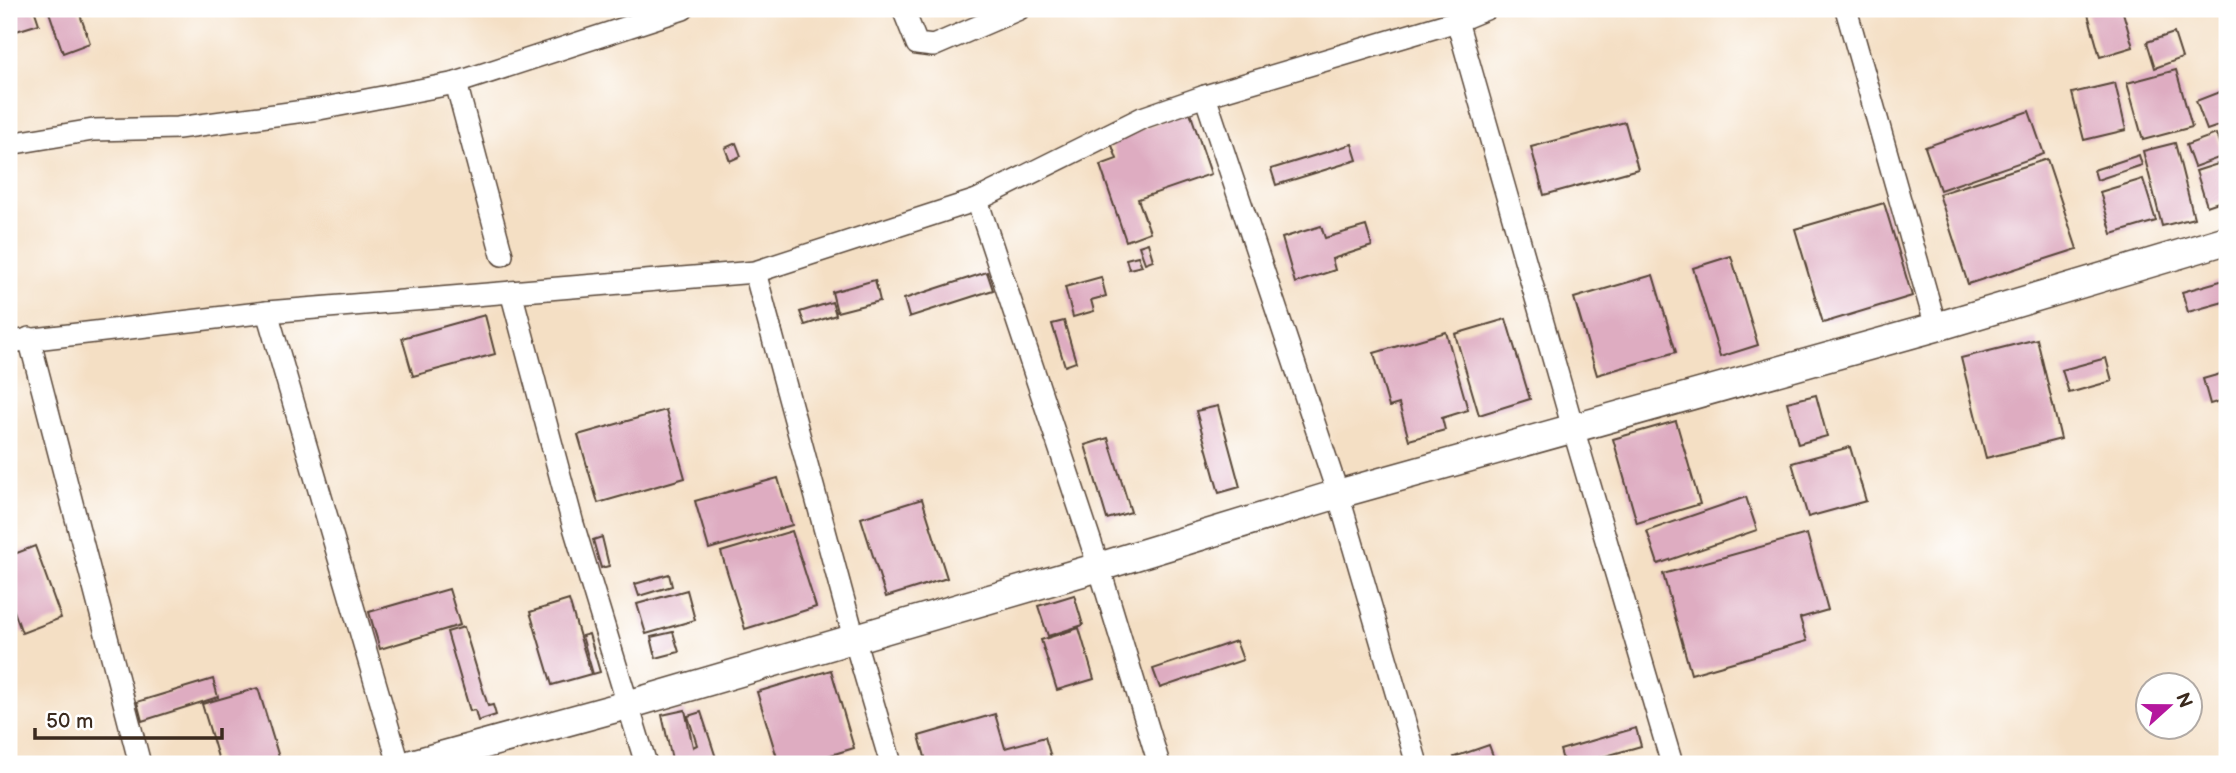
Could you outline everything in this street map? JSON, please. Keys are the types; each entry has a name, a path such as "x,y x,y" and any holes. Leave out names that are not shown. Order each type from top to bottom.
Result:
{"street":[{"path":"9,144 93,130 178,128 319,109 456,83 683,9"},
{"path":"903,9 917,44 933,46 1019,9"},
{"path":"140,764 19,340 267,312 755,272 977,200 1142,118 1205,96 1457,21 1486,9"},
{"path":"1846,9 1936,327"},
{"path":"1457,21 1672,764"},
{"path":"456,83 502,255"},
{"path":"1205,96 1338,495 1417,764"},
{"path":"977,200 1099,568 1160,764"},
{"path":"412,764 628,705 1099,568 1338,495 1936,327 2227,240"},
{"path":"755,272 891,764"},
{"path":"511,292 573,524 646,764"},
{"path":"267,312 399,764"}],"building":[{"path":"9,9 34,9 39,24 13,32"},
{"path":"48,9 78,9 90,43 63,53"},
{"path":"2122,9 2133,47 2100,57 2088,14"},
{"path":"2174,33 2182,58 2155,68 2147,42"},
{"path":"2176,70 2192,127 2143,140 2127,83"},
{"path":"2115,83 2126,130 2084,140 2072,93"},
{"path":"2227,89 2227,123 2207,130 2196,101"},
{"path":"2029,111 2044,154 1940,190 1925,147"},
{"path":"1190,112 1211,174 1138,199 1150,232 1126,241 1100,165 1117,159 1110,140"},
{"path":"1625,122 1638,169 1544,195 1531,147"},
{"path":"2216,134 2224,156 2194,167 2186,145"},
{"path":"736,143 741,156 730,161 725,148"},
{"path":"2175,143 2194,218 2162,226 2143,151"},
{"path":"1352,144 1357,160 1276,185 1271,169"},
{"path":"2139,155 2142,165 2097,180 2094,170"},
{"path":"2047,159 2077,249 1968,284 1939,194"},
{"path":"2227,161 2227,199 2207,206 2196,171"},
{"path":"2143,179 2156,221 2112,234 2100,192"},
{"path":"1884,203 1912,296 1823,323 1795,229"},
{"path":"1321,226 1325,238 1366,226 1372,246 1332,259 1335,270 1295,283 1282,238"},
{"path":"1148,243 1153,260 1145,263 1139,246"},
{"path":"1138,256 1142,266 1129,269 1126,259"},
{"path":"1731,256 1758,345 1720,357 1693,268"},
{"path":"987,272 993,290 909,317 904,299"},
{"path":"1653,275 1676,352 1597,375 1574,298"},
{"path":"1101,277 1106,296 1091,300 1094,311 1073,317 1065,287"},
{"path":"875,280 880,301 837,312 832,292"},
{"path":"2224,280 2227,301 2188,312 2182,292"},
{"path":"832,302 836,315 805,325 800,312"},
{"path":"485,315 495,354 413,376 402,338"},
{"path":"1506,319 1530,399 1479,415 1455,334"},
{"path":"1064,321 1076,362 1065,366 1052,324"},
{"path":"1446,332 1468,410 1442,418 1445,430 1409,440 1399,404 1389,407 1374,353"},
{"path":"2037,339 2061,439 1986,458 1961,358"},
{"path":"2106,358 2112,381 2069,393 2062,370"},
{"path":"2227,372 2227,399 2210,404 2203,379"},
{"path":"1816,395 1827,436 1798,444 1787,402"},
{"path":"1218,406 1240,487 1219,493 1196,411"},
{"path":"666,410 685,478 598,503 578,435"},
{"path":"1676,421 1700,504 1637,523 1613,439"},
{"path":"1108,438 1131,512 1107,519 1085,445"},
{"path":"1850,447 1866,501 1808,517 1792,463"},
{"path":"778,478 792,525 709,549 695,501"},
{"path":"1746,497 1757,530 1658,564 1647,531"},
{"path":"922,499 947,578 886,597 861,518"},
{"path":"792,531 816,607 745,629 721,552"},
{"path":"1807,534 1828,610 1800,618 1807,641 1691,674 1663,574"},
{"path":"602,537 609,566 601,568 593,540"},
{"path":"35,546 61,618 22,633 9,597 9,556"},
{"path":"669,574 672,586 639,596 635,584"},
{"path":"449,589 460,625 380,649 369,612"},
{"path":"687,590 695,620 646,634 637,604"},
{"path":"1074,595 1083,625 1048,636 1038,606"},
{"path":"569,600 591,674 552,685 530,612"},
{"path":"464,627 488,706 493,705 496,715 478,721 475,710 470,711 447,632"},
{"path":"1079,628 1094,679 1057,690 1041,640"},
{"path":"673,632 679,652 656,658 651,637"},
{"path":"589,634 600,672 593,674 582,636"},
{"path":"1236,641 1243,660 1160,688 1153,669"},
{"path":"831,670 854,748 801,764 779,764 757,692"},
{"path":"213,679 218,697 142,721 137,702"},
{"path":"258,688 281,764 220,764 202,704"},
{"path":"685,710 693,747 697,745 688,716 701,712 718,764 673,764 662,715"},
{"path":"995,714 1005,748 1045,737 1053,764 927,764 919,736"},
{"path":"1636,728 1641,746 1578,764 1564,764 1560,750"},
{"path":"1489,745 1496,764 1457,764 1454,757"}]}
